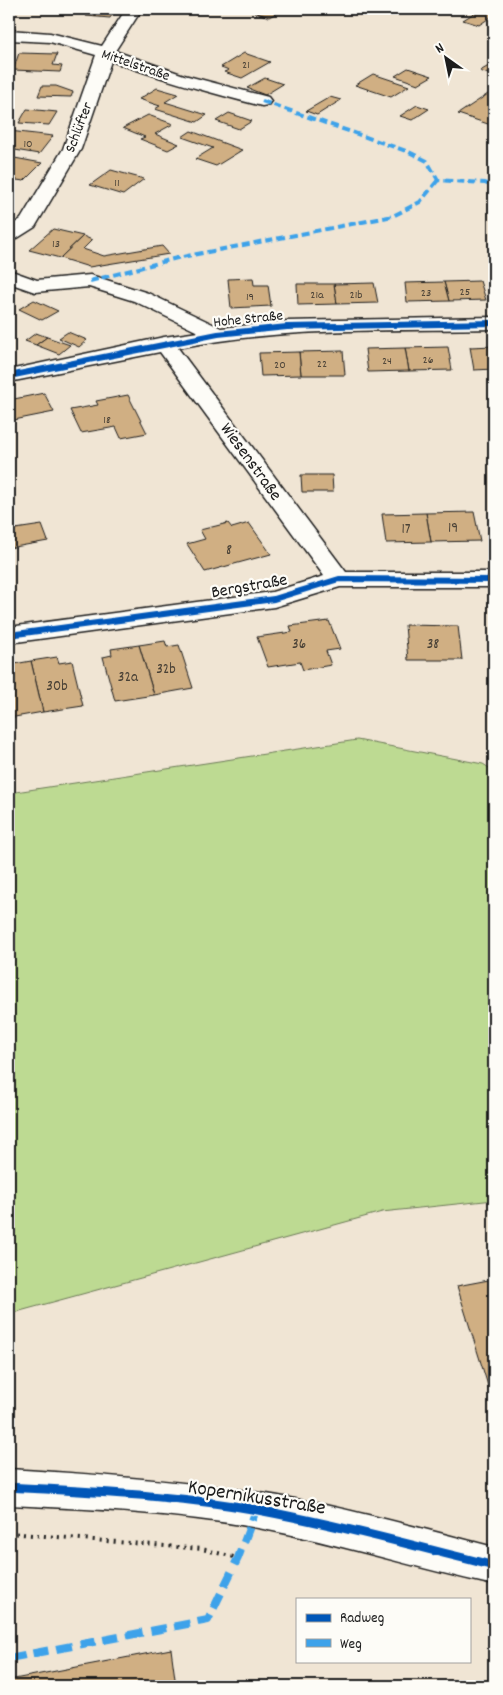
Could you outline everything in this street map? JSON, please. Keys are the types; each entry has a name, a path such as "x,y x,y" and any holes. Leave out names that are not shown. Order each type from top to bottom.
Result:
{"street":[{"name":"Schlüfter","path":"9,235 28,223 72,149 105,54 134,9"},
{"name":"Mittelstraße","path":"9,35 24,34 75,42 169,76 262,102"},
{"path":"9,276 35,286 90,281 141,297 218,334"},
{"name":"Hohe Straße","path":"9,376 164,343 218,334 288,327 494,323"},
{"name":"Wiesenstraße","path":"164,343 339,579"},
{"name":"Bergstraße","path":"9,635 274,599 339,579 494,580"},
{"name":"Kopernikusstraße","path":"9,1487 132,1494 256,1510 340,1527 494,1566"}],"path":[{"path":"9,1533 202,1549 238,1558"}],"green space":[{"path":"357,740 483,764 494,771 494,1200 382,1212 9,1314 9,793"}],"building":[{"path":"92,9 116,9 110,18 86,16"},
{"path":"246,9 284,9 269,17"},
{"path":"463,9 494,9 494,15 479,25 463,20 476,12"},
{"path":"19,53 57,54 53,65 62,66 60,72 13,70"},
{"path":"244,53 270,62 242,78 224,72 229,70 221,67"},
{"path":"494,63 494,76 480,71"},
{"path":"408,68 432,76 418,84 395,76"},
{"path":"373,74 409,86 391,97 355,85"},
{"path":"265,78 283,84 265,95 247,88"},
{"path":"42,86 56,86 73,92 71,97 38,96"},
{"path":"157,88 178,94 165,102 207,115 197,122 155,109 160,106 139,99"},
{"path":"488,94 494,96 494,126 458,114"},
{"path":"330,97 341,100 317,115 306,111"},
{"path":"417,105 429,109 412,120 400,116"},
{"path":"27,109 57,112 49,125 19,123"},
{"path":"229,113 252,121 239,129 216,121"},
{"path":"148,115 173,124 155,134 179,144 168,150 140,139 145,137 123,128"},
{"path":"9,131 53,136 39,154 9,149"},
{"path":"191,131 242,150 216,166 195,159 213,148 182,137"},
{"path":"9,157 42,163 24,181 9,179"},
{"path":"111,170 144,179 123,195 90,185"},
{"path":"53,229 83,236 60,258 29,250"},
{"path":"83,236 92,240 83,249 104,256 162,246 169,254 89,267 60,258"},
{"path":"253,278 254,285 268,285 271,306 231,308 228,279"},
{"path":"480,281 486,300 449,301 444,282"},
{"path":"444,282 449,301 407,302 405,283"},
{"path":"374,283 378,303 337,304 334,284"},
{"path":"297,284 334,284 337,304 298,305"},
{"path":"34,300 58,311 42,320 19,309"},
{"path":"68,332 87,340 79,347 59,338"},
{"path":"36,333 47,337 36,345 25,341"},
{"path":"47,337 70,345 59,354 36,345"},
{"path":"494,346 494,369 474,370 470,347"},
{"path":"448,347 452,370 409,371 405,348"},
{"path":"405,348 409,371 368,372 365,349"},
{"path":"343,351 345,375 301,375 299,352"},
{"path":"299,352 301,375 261,376 259,353"},
{"path":"44,393 54,412 14,420 9,411 9,400"},
{"path":"128,395 147,433 121,438 116,427 81,433 70,410 98,405 96,401"},
{"path":"301,475 332,475 333,492 302,492"},
{"path":"474,512 480,541 431,542 426,513"},
{"path":"426,513 431,542 386,543 382,514"},
{"path":"228,523 232,528 249,523 271,554 205,572 187,544 205,539 200,530"},
{"path":"42,525 48,541 9,548 9,530"},
{"path":"329,621 340,649 326,651 331,665 303,670 300,662 268,667 257,637 292,632 290,626"},
{"path":"405,625 458,626 462,660 408,660"},
{"path":"165,641 167,647 179,645 193,688 154,695 139,645"},
{"path":"139,645 154,695 115,701 103,657 112,655 111,649"},
{"path":"57,657 59,663 72,661 83,706 43,712 31,661"},
{"path":"31,661 43,712 9,718 9,665"},
{"path":"494,1279 494,1391 490,1392 457,1286"},
{"path":"171,1649 176,1686 9,1686 9,1680"}],"marked path":[{"path":"262,101 409,152 427,161 438,180 485,183 494,187"},
{"path":"90,281 177,258 393,216 420,202 438,180"},
{"path":"9,1658 208,1620 238,1558 256,1510"}],"cycle path":[{"path":"9,376 218,334 287,327 494,323"},
{"path":"9,635 274,599 339,579 494,580"},
{"path":"9,1487 132,1494 256,1510 340,1527 494,1566"}]}
